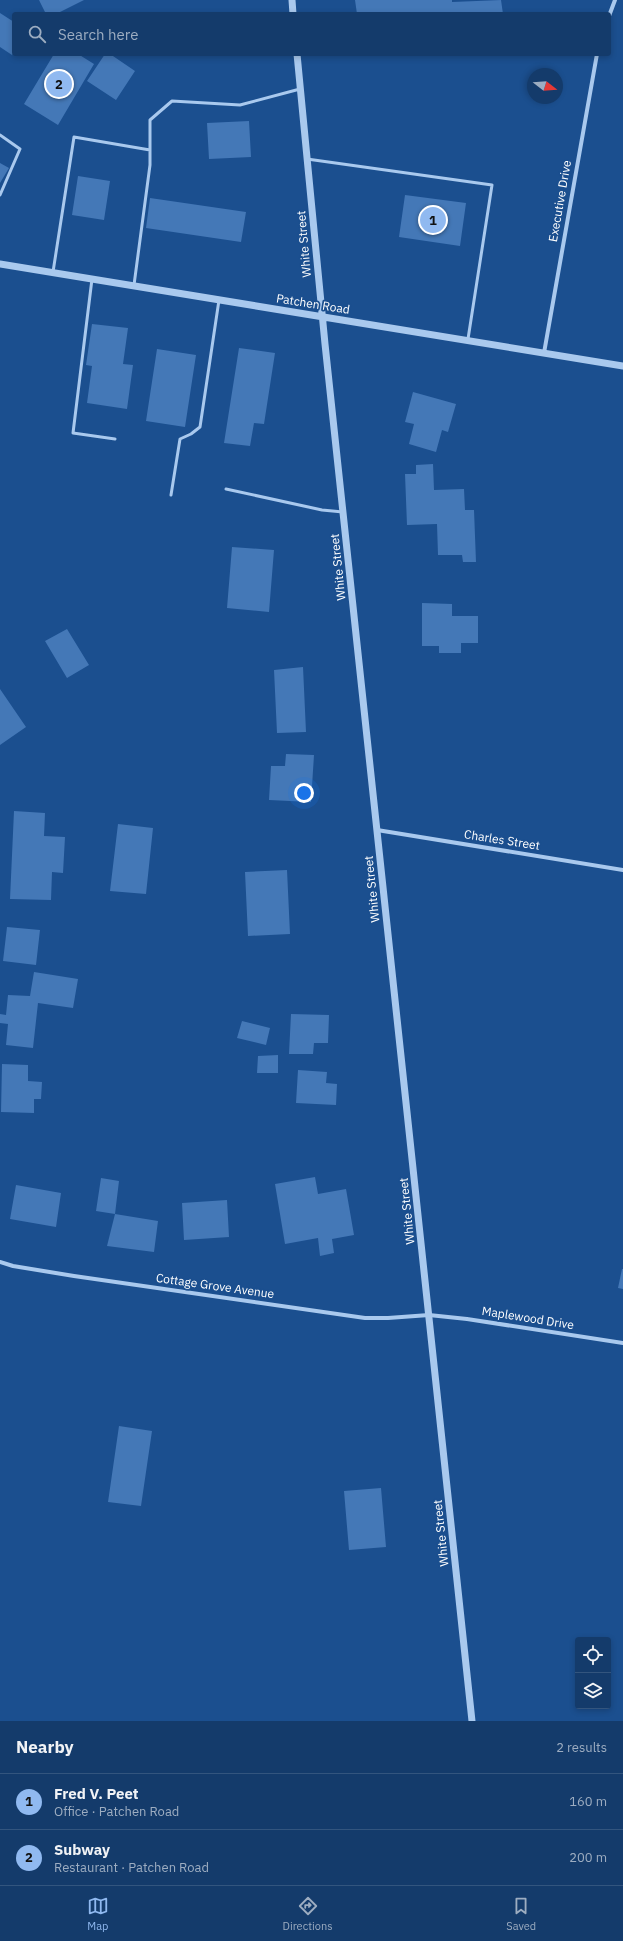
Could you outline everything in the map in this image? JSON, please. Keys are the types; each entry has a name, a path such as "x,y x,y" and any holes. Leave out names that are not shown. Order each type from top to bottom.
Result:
{"street":[{"path":"292,0 293,12"},
{"path":"610,12 615,0"},
{"name":"White Street","path":"297,56 322,317 472,1721"},
{"name":"Executive Drive","path":"544,353 597,56"},
{"name":"Patchen Road","path":"0,264 623,366"},
{"name":"Charles Street","path":"377,830 623,870"},
{"name":"Cottage Grove Avenue","path":"0,1262 21,1268 365,1318 429,1315"},
{"name":"Maplewood Drive","path":"429,1315 467,1319 623,1343"}],"lane":[{"path":"134,286 150,165 150,120 172,101 240,104 300,89"},
{"path":"0,135 20,149 0,196"},
{"path":"53,273 74,137 150,150"},
{"path":"307,159 492,185 468,341"},
{"path":"92,279 73,433 115,439"},
{"path":"171,495 180,439 200,427 219,300"},
{"path":"226,489 322,510 343,512"}],"building":[{"path":"39,0 84,0 60,12 45,12"},
{"path":"355,0 452,0 452,2 501,0 503,12 357,12"},
{"path":"0,13 12,21 12,55 0,47"},
{"path":"53,56 81,56 94,64 58,125 24,104"},
{"path":"104,56 113,56 135,71 116,100 87,81"},
{"path":"249,121 251,157 209,159 207,123"},
{"path":"0,163 9,168 0,183"},
{"path":"78,176 110,181 104,220 72,215"},
{"path":"405,195 466,203 460,246 399,237"},
{"path":"150,198 246,212 241,242 146,228"},
{"path":"92,324 128,328 123,364 133,365 127,409 87,403 92,366 86,365"},
{"path":"239,348 275,353 264,424 254,423 250,446 224,443"},
{"path":"157,349 196,355 185,427 146,421"},
{"path":"413,392 456,404 448,432 442,430 436,452 409,444 414,424 405,422"},
{"path":"433,464 434,490 464,489 465,510 474,510 476,562 463,562 462,555 438,555 437,524 407,525 405,474 416,474 416,465"},
{"path":"232,547 274,550 269,612 227,608"},
{"path":"422,603 452,604 452,616 478,616 478,643 461,643 461,653 439,653 439,646 422,646"},
{"path":"67,629 89,665 67,678 45,641"},
{"path":"303,667 306,732 277,733 274,670"},
{"path":"0,689 26,727 0,745"},
{"path":"286,754 314,755 311,802 269,800 271,766 285,766"},
{"path":"14,811 45,813 44,836 65,837 63,873 52,872 51,900 10,899"},
{"path":"118,824 153,828 146,894 110,891"},
{"path":"287,870 290,934 248,936 245,872"},
{"path":"7,927 40,930 36,965 3,961"},
{"path":"34,972 78,979 73,1008 38,1003 33,1048 6,1045 8,1024 0,1023 0,1014 6,1015 8,995 30,996"},
{"path":"291,1014 329,1015 328,1043 314,1043 313,1054 289,1054"},
{"path":"242,1021 270,1028 266,1045 237,1038"},
{"path":"278,1055 278,1073 257,1073 258,1056"},
{"path":"2,1064 28,1065 28,1081 42,1082 41,1099 34,1099 34,1113 1,1112"},
{"path":"298,1070 327,1072 326,1083 337,1084 336,1105 296,1103"},
{"path":"315,1177 318,1194 346,1189 354,1235 332,1239 334,1253 320,1256 318,1238 285,1244 275,1184"},
{"path":"101,1178 119,1181 115,1214 96,1211"},
{"path":"16,1185 61,1193 56,1227 10,1219"},
{"path":"227,1200 229,1237 184,1240 182,1203"},
{"path":"115,1214 158,1221 154,1252 107,1246"},
{"path":"623,1269 623,1289 618,1288"},
{"path":"119,1426 152,1431 141,1506 108,1502"},
{"path":"381,1488 386,1547 349,1550 344,1491"}],"place":[{"name":"Subway","path":"59,84"},
{"name":"Fred V. Peet","path":"433,220"}]}
